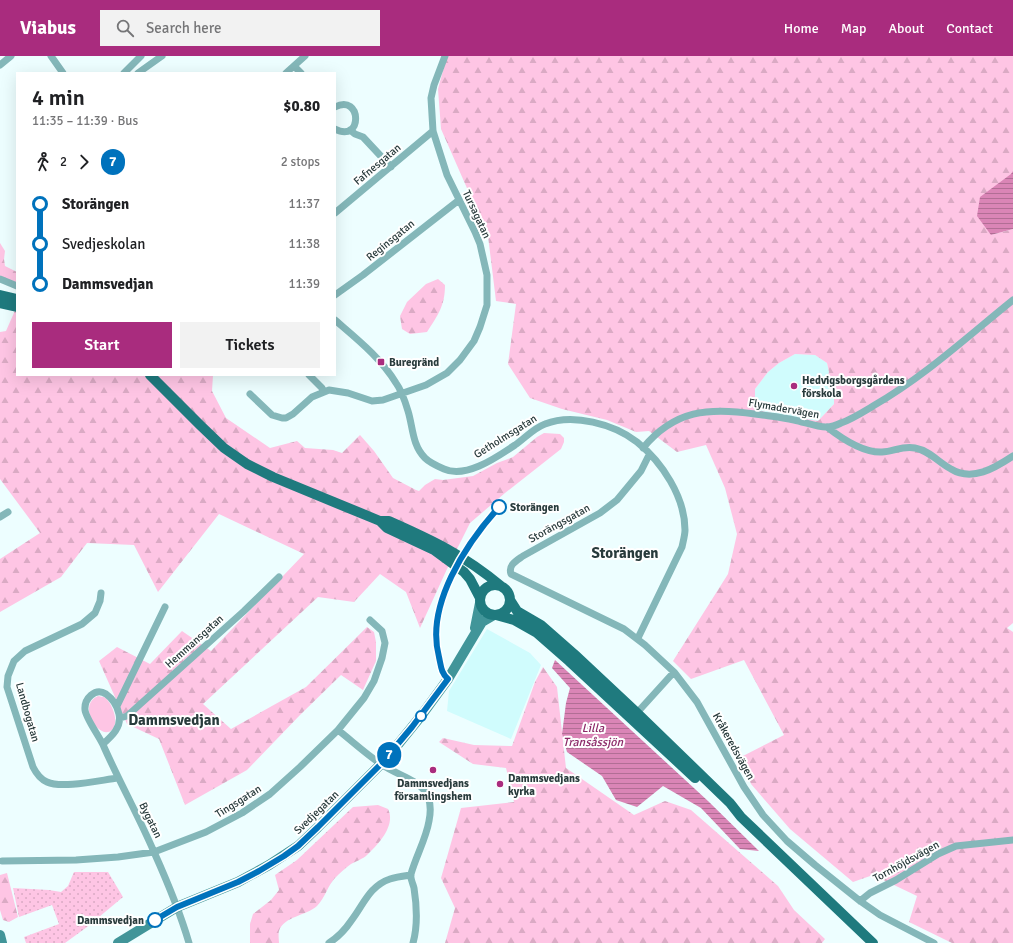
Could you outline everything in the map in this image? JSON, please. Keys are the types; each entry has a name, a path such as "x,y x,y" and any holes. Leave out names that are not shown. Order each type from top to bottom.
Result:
{"main road":[{"path":"0,295 16,299"},
{"path":"0,303 16,307"},
{"path":"151,376 219,443 247,464 273,477 380,521 389,521 443,546 470,562 501,586 508,592 510,600 517,611 541,625 634,716 730,804 741,817 873,943"},
{"path":"380,521 386,528 434,550 464,572 470,579 485,611 514,620 537,633 634,716"},
{"path":"480,600 482,592 487,587 494,585 501,586"},
{"path":"495,615 506,610 510,600"}],"street":[{"path":"0,65 11,56"},
{"path":"51,56 62,72"},
{"path":"125,72 141,56"},
{"path":"139,72 162,56"},
{"path":"287,72 304,56"},
{"name":"Tursagatan","path":"323,392 329,390 337,391 376,402 426,385 447,373 460,360 474,341 485,314 487,305 487,288 485,264 475,232 447,175 433,131 431,98 434,85 445,56"},
{"path":"294,66 299,72"},
{"path":"336,107 343,105 352,108 355,113 356,122 350,130 343,132 336,129"},
{"path":"350,130 363,137 391,167"},
{"name":"Fafnesgatan","path":"336,212 433,131"},
{"name":"Reginsgatan","path":"336,294 364,275 458,200"},
{"path":"0,279 16,286"},
{"name":"Flymadervägen","path":"643,448 660,430 682,417 714,410 732,410 793,419 827,427 842,423 892,395 929,368 1013,300"},
{"name":"Getholmsgatan","path":"336,321 364,345 394,378 402,394 416,444 425,458 446,470 463,471 475,468 502,454 544,424 559,420 585,421 601,425 628,437 650,455 665,473 674,488 681,503 686,531 682,547 638,638"},
{"path":"250,394 272,415 286,418 293,414 312,397 323,392 322,388 310,376"},
{"path":"827,427 841,438 872,451 882,452 913,447 920,449 928,452 951,470 961,473 974,474 988,471 1013,456"},
{"name":"Storängsgatan","path":"510,571 512,564 523,556 600,512 617,500 641,471 650,455"},
{"path":"0,517 8,512"},
{"name":"Kråkeredsvägen","path":"510,571 512,576 592,613 624,629 638,638 674,672 698,702 744,787 762,815 793,846 860,901 892,922 934,943"},
{"name":"Hemmansgatan","path":"120,718 127,716 280,577"},
{"name":"Landbogatan","path":"101,593 100,601 95,613 82,624 25,651 14,661 8,676 7,687 33,767 37,775 46,782 58,786 118,778"},
{"name":"Svedjegatan","path":"475,633 480,600"},
{"path":"103,744 116,733 120,718 117,706 165,607"},
{"name":"Svedjegatan","path":"118,943 177,907 238,882 284,856 318,827 381,764 412,727 448,679 482,622 495,615"},
{"name":"Tingsgatan","path":"2,861 76,860 118,857 154,852 206,832 242,813 270,794 338,730 364,698 374,680 382,658 385,643 382,631 370,620"},
{"path":"634,716 674,672"},
{"name":"Bygatan","path":"117,706 111,698 104,693 96,692 89,696 85,703 85,712 103,744 154,852 177,907 189,943"},
{"path":"338,730 381,764 419,784 428,799 430,810 429,822 411,875 416,908 416,930 412,943"},
{"name":"Tornhöjdsvägen","path":"860,901 870,893 896,880 938,854 956,846 1013,840"},
{"path":"329,943 337,938 351,921 365,897 377,886 389,879 411,875"},
{"path":"0,935 2,943"}],"shaded area":[{"name":"Hedvigsborgsgårdens förskola","path":"795,354 815,355 827,363 829,372 826,383 834,389 834,404 818,421 755,410 755,389 768,372 779,363"},
{"path":"487,629 530,653 541,665 511,739 447,711 449,691"}],"green space":[{"path":"447,56 1013,56 1013,171 991,235 1013,229 1013,623 1007,628 1013,632 1013,943 952,943 909,922 917,896 873,875 853,882 790,829 751,784 741,757 784,735 744,660 691,679 673,661 728,574 737,534 725,488 706,445 677,452 649,431 636,432 607,420 562,409 530,398 508,364 516,304 496,301 488,236 441,129 438,89","holes":["795,354 815,355 827,363 829,372 826,383 834,389 834,404 818,421 755,410 755,389 768,372 779,363"]},
{"path":"0,243 5,251 5,266 16,272 16,289 0,280"},
{"path":"438,279 445,285 445,292 438,315 427,332 410,334 402,329 400,316 407,302 426,284"},
{"path":"16,308 16,376 213,376 212,391 226,418 270,448 297,441 305,448 333,450 342,453 360,435 374,451 393,478 419,491 435,479 443,480 473,476 497,463 513,457 544,433 560,434 564,438 564,442 561,449 470,523 420,628 406,592 380,574 354,602 318,597 203,704 231,729 306,687 367,627 374,632 376,642 376,661 363,690 341,675 247,770 185,805 159,739 127,724 99,661 117,647 150,664 182,631 211,651 304,554 219,514 158,592 134,545 87,543 61,577 0,612 0,559 40,533 0,479 0,332 6,331"},
{"path":"543,667 557,687 566,768 634,815 665,801 691,810 778,886 794,910 825,939 822,943 445,943 455,908 441,878 461,808 514,802 506,768 473,764 439,742 443,738 474,745 512,746 535,682"},
{"path":"98,696 107,699 113,709 115,724 111,731 105,732 100,729 94,724 90,717 89,709 91,701"},
{"path":"378,805 388,809 390,815 388,828 381,840 365,856 349,866 335,878 317,906 290,919 282,926 279,932 279,943 250,943 250,924 253,914 271,900 279,890 275,875 297,860 353,807"},
{"path":"74,872 108,872 123,897 65,943 26,943 24,937 59,924 52,905 19,917 13,888 61,892 68,886"},
{"path":"7,873 18,917 9,922 3,920 0,910 0,875"}],"water":[{"path":"1013,171 1013,229 991,235 977,216 980,197"},
{"name":"Lilla Transåssjön","path":"555,660 708,801 759,851 740,849 701,808 663,786 637,807 616,800 602,776 567,752 562,734 566,703 570,688 552,668"}],"bus line":[{"name":"7","path":"155,920 177,907 238,882 284,856 298,846 381,764 412,727 448,679 443,675 438,652 436,632 438,612 444,590 477,533 499,507"}],"place":[{"name":"Buregränd","path":"381,362"},
{"name":"Hedvigsborgsgårdens förskola","path":"794,386"},
{"name":"Storängen","path":"499,507"},
{"name":"Dammsvedjans församlingshem","path":"433,770"},
{"name":"Dammsvedjans kyrka","path":"500,784"},
{"name":"Dammsvedjan","path":"155,920"}],"district":[{"name":"Storängen","path":"625,553"},
{"name":"Dammsvedjan","path":"174,720"}]}
